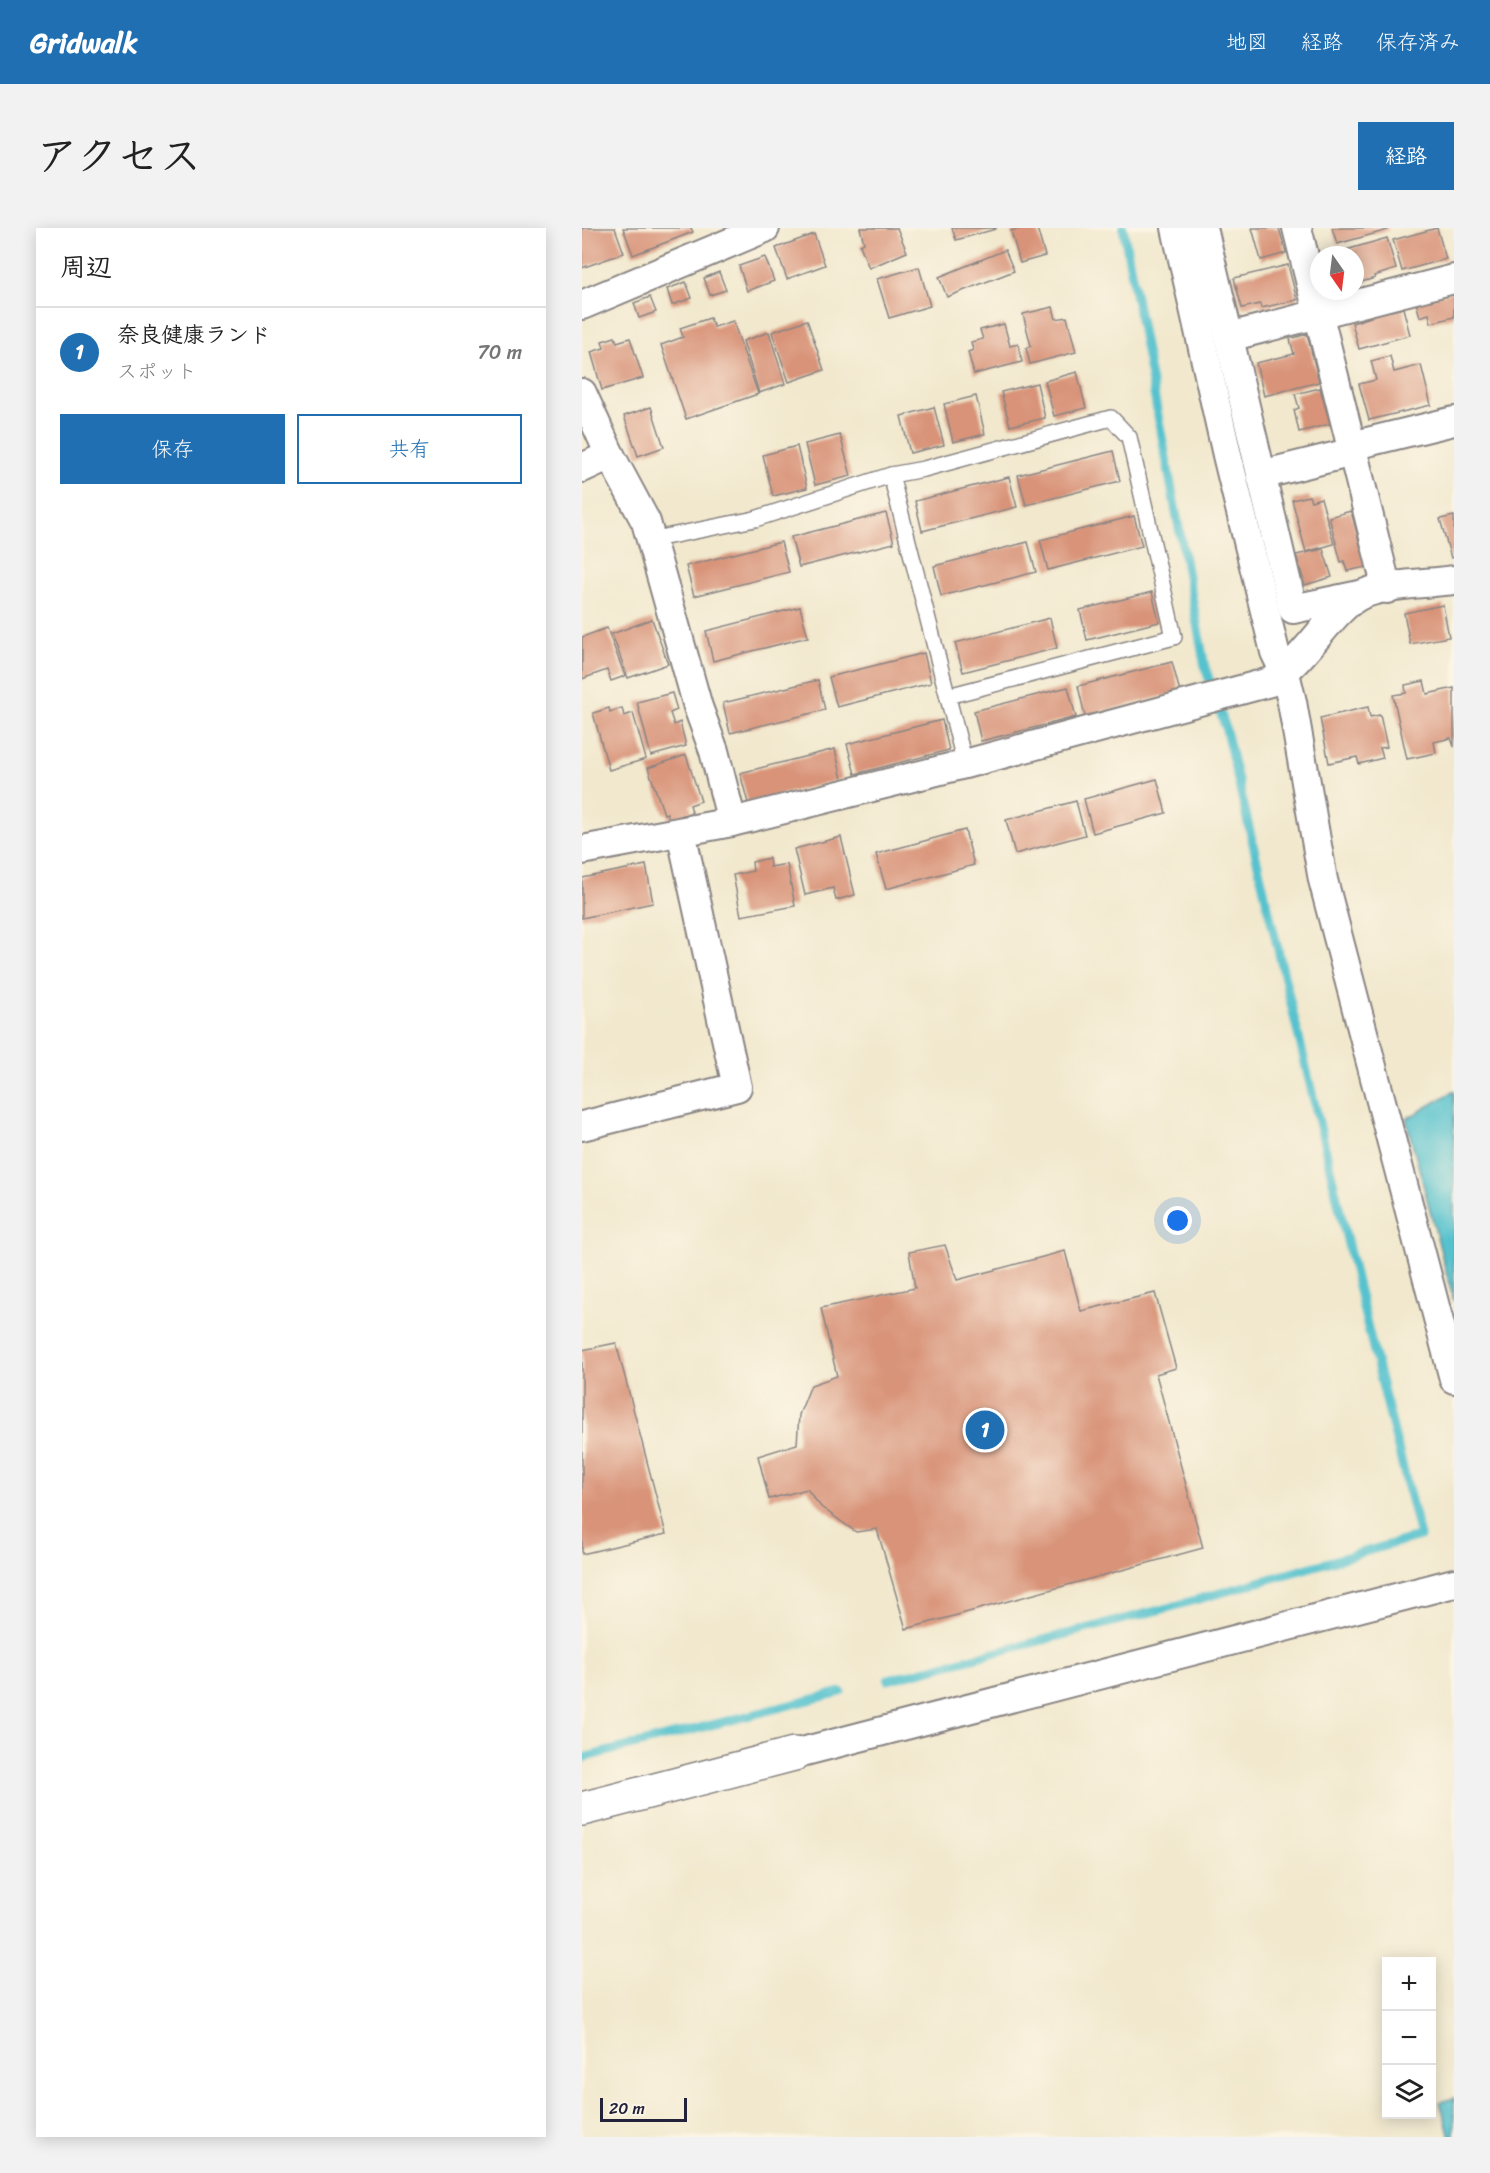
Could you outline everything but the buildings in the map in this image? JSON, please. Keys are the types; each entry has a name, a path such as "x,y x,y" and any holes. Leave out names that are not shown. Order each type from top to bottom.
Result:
{"street":[{"path":"582,305 765,228"},
{"path":"1176,228 1227,455 1275,652 1294,665"},
{"path":"1203,228 1293,609 1294,665 1323,880 1454,1379"},
{"path":"1297,228 1352,449 1374,592"},
{"path":"1229,337 1454,279"},
{"path":"582,393 610,455 646,522 698,707 714,751 732,822"},
{"path":"1261,475 1341,455 1363,443 1454,421"},
{"path":"582,468 610,455"},
{"path":"1293,609 1374,592 1454,580"},
{"path":"582,850 732,822 965,764 1270,682 1294,665 1340,612 1374,592"},
{"path":"582,1126 737,1087 681,832"},
{"path":"582,1809 1454,1583"}],"lane":[{"path":"650,540 755,519 891,475 924,469 1111,418 1129,437 1174,637 948,696"},
{"path":"891,475 965,764"}],"water":[{"path":"1454,1091 1454,1302 1406,1119"},
{"path":"1454,2098 1454,2137 1450,2137 1440,2102"}],"waterway":[{"path":"888,1680 1171,1607 1420,1536 1365,1316 1225,726 1205,667 1123,228"},
{"path":"582,1758 841,1692"}],"place":[{"name":"奈良健康ランド","path":"985,1430"}]}
